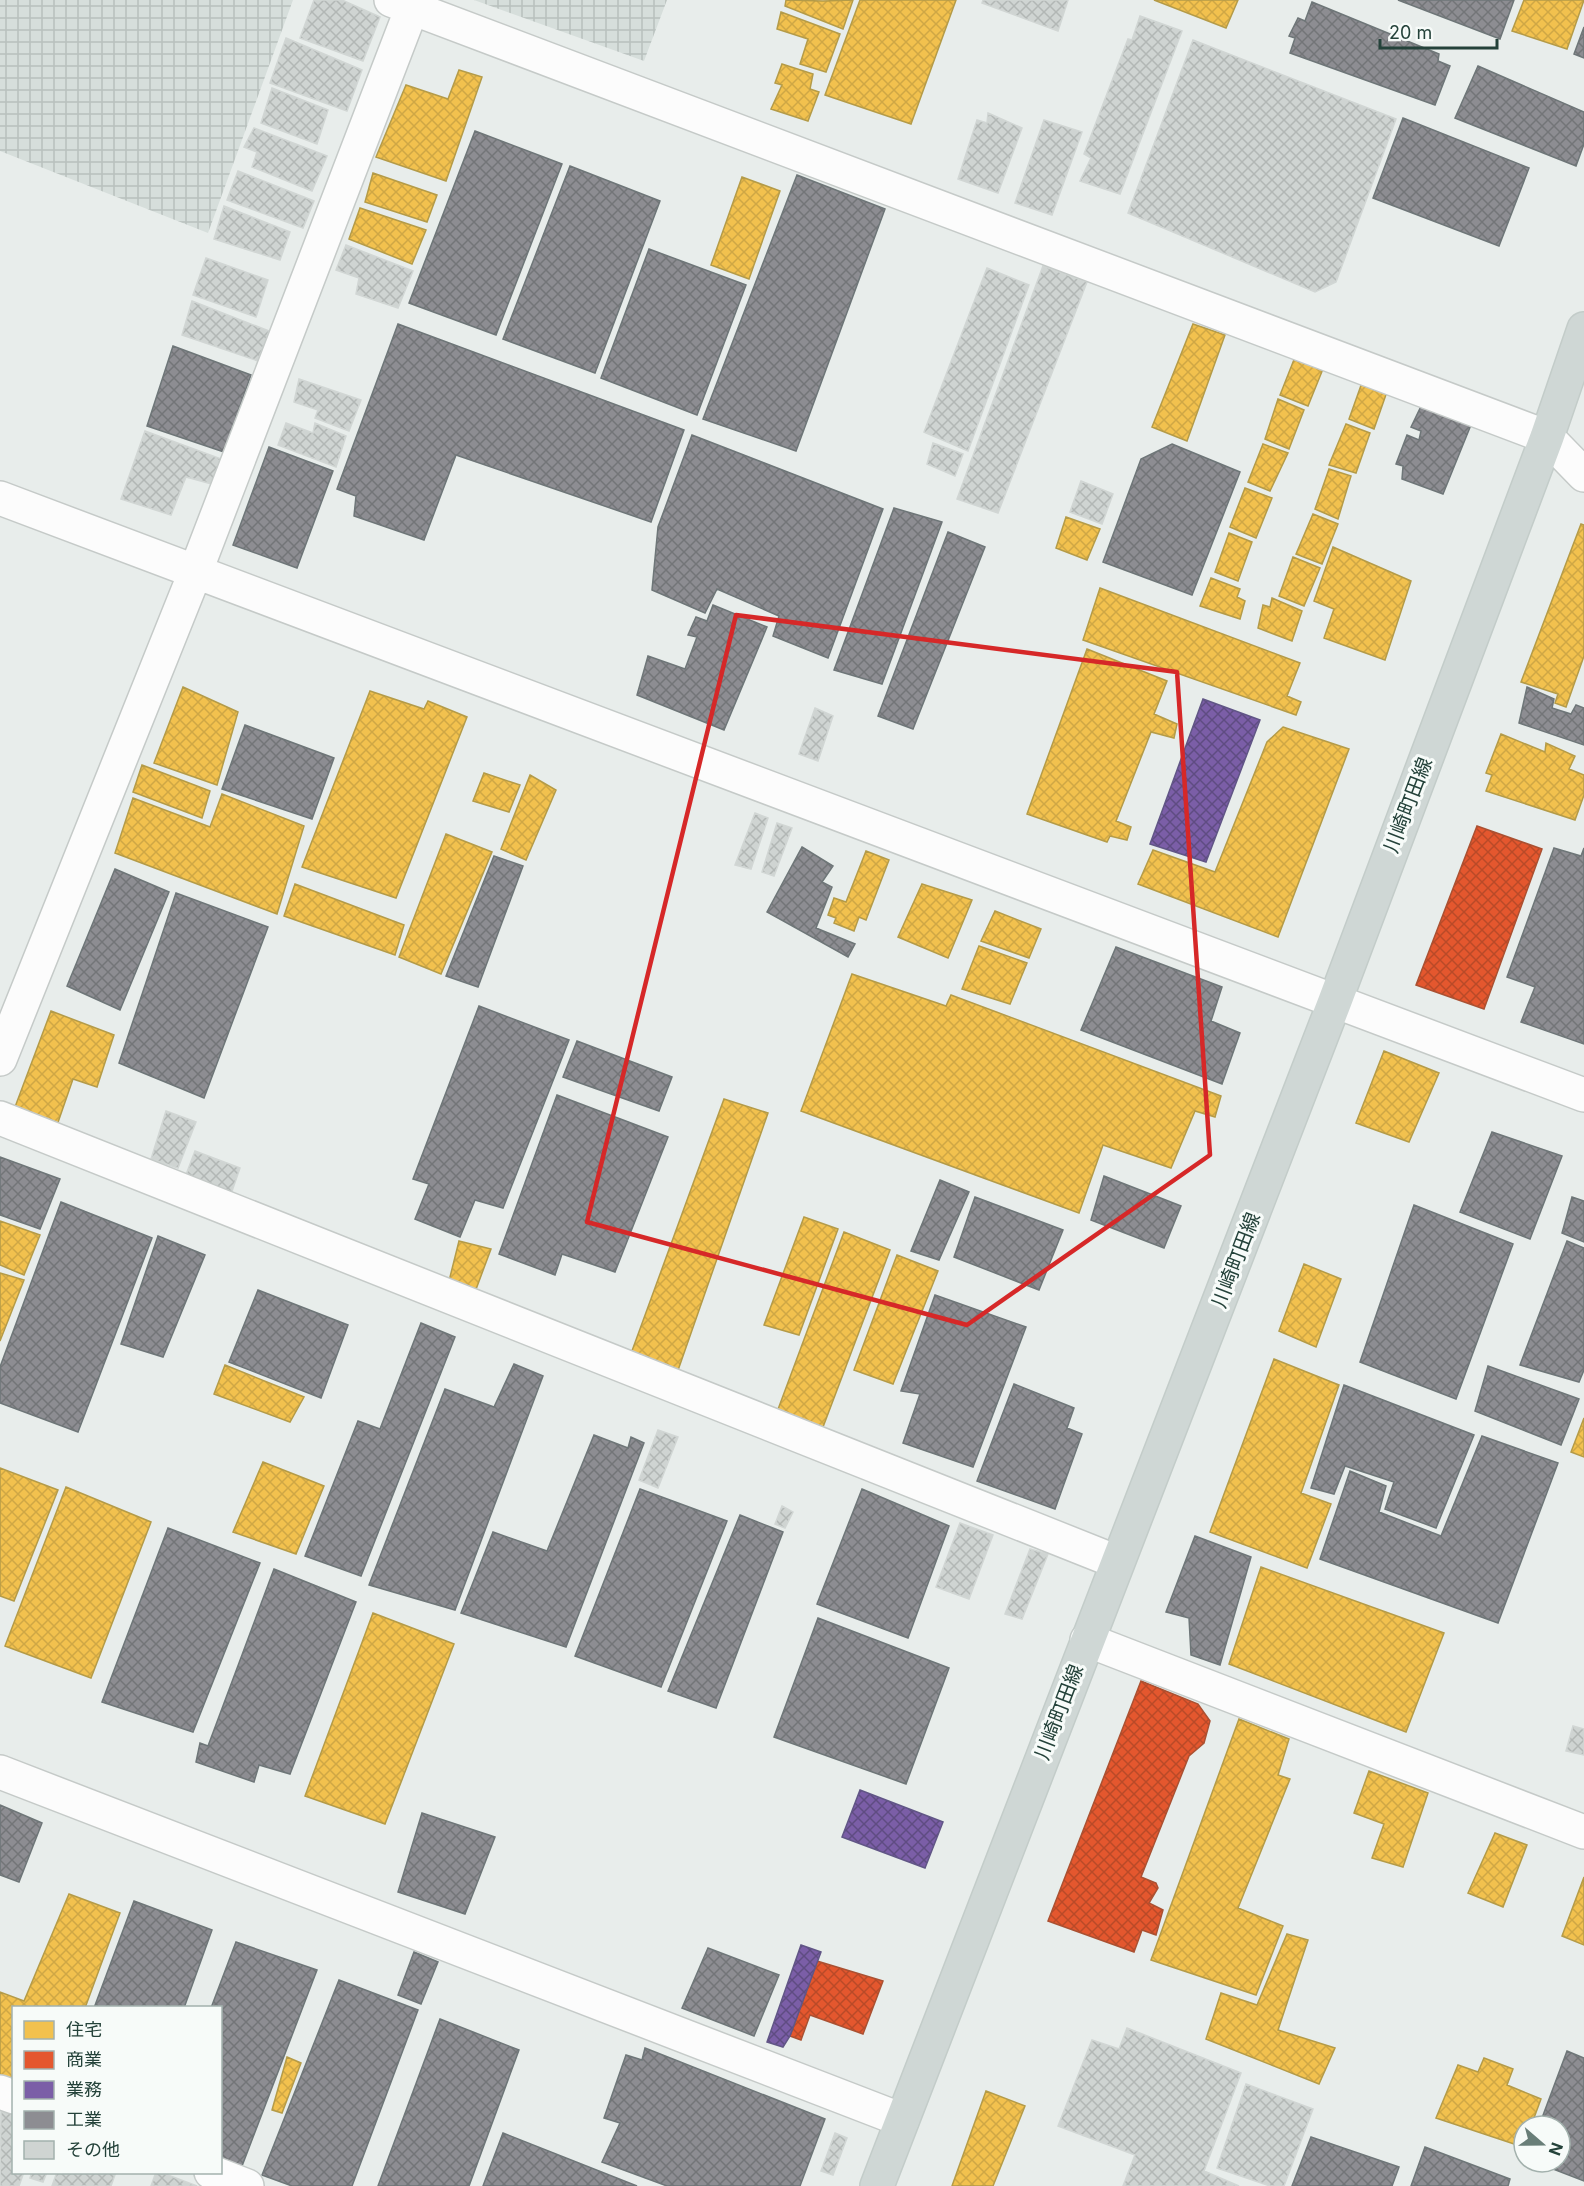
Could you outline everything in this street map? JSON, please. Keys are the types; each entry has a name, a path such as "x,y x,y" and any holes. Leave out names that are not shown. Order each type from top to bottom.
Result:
{"main road":[{"name":"川崎町田線","path":"877,2186 1335,1001 1547,437 1584,329"}],"street":[{"path":"0,1059 195,573 406,3 1547,437 1584,475"},
{"path":"0,498 1584,1095"},
{"path":"0,1118 1117,1562"},
{"path":"1086,1641 1584,1832"},
{"path":"0,1772 902,2120"},
{"path":"216,2174 247,2186"}],"highlighted area":[{"path":"736,615 1177,672 1210,1155 967,1325 587,1222"}],"shaded area":[{"path":"0,0 293,0 208,233 0,151"},
{"path":"474,0 667,0 644,61"}],"building: 住宅":[{"path":"786,0 853,0 843,29 785,6"},
{"path":"860,0 956,0 911,124 825,95"},
{"path":"1154,0 1238,0 1226,28"},
{"path":"1524,0 1584,0 1567,49 1512,31"},
{"path":"781,12 840,34 826,72 800,64 808,39 777,29"},
{"path":"782,64 813,74 810,89 819,92 808,121 771,109 782,85 775,83"},
{"path":"459,70 482,77 446,181 376,157 406,85 448,99"},
{"path":"373,173 437,195 427,222 365,202"},
{"path":"742,177 780,191 749,279 711,265"},
{"path":"360,208 426,230 412,264 349,239"},
{"path":"1193,324 1225,335 1187,441 1152,427"},
{"path":"1297,352 1325,364 1308,406 1280,395"},
{"path":"1364,377 1389,386 1374,429 1349,419"},
{"path":"1278,399 1304,410 1289,449 1265,439"},
{"path":"1346,424 1370,433 1356,473 1329,465"},
{"path":"1263,444 1288,453 1270,491 1248,482"},
{"path":"1329,469 1351,476 1338,519 1315,509"},
{"path":"1245,488 1272,498 1256,538 1230,527"},
{"path":"1313,514 1338,524 1322,564 1296,554"},
{"path":"1066,517 1100,529 1087,560 1056,548"},
{"path":"1581,524 1584,525 1584,656 1566,707 1555,703 1558,694 1521,682"},
{"path":"1229,533 1252,542 1238,581 1215,572"},
{"path":"1333,547 1411,581 1385,660 1324,638 1334,609 1314,601"},
{"path":"1293,557 1320,568 1304,606 1279,596"},
{"path":"1211,578 1240,589 1237,597 1245,601 1240,619 1200,606"},
{"path":"1100,588 1300,663 1287,696 1301,702 1296,715 1083,640"},
{"path":"1272,598 1302,611 1292,641 1258,628 1263,605 1270,607"},
{"path":"1087,649 1167,681 1154,714 1177,724 1174,738 1151,732 1116,821 1131,827 1127,840 1110,836 1107,842 1027,814"},
{"path":"183,687 238,712 217,785 154,763"},
{"path":"370,691 424,709 428,701 467,717 396,898 302,867"},
{"path":"1283,727 1349,749 1278,937 1138,884 1153,850 1215,872 1267,742"},
{"path":"1501,734 1545,752 1546,743 1575,756 1569,769 1584,775 1584,795 1575,820 1486,791 1492,775 1486,773"},
{"path":"142,765 210,791 202,818 133,792"},
{"path":"484,773 520,785 509,812 473,801"},
{"path":"530,775 556,790 526,860 501,849"},
{"path":"222,794 304,826 277,914 115,853 133,798 210,827"},
{"path":"446,834 492,852 441,974 399,957"},
{"path":"866,851 889,860 866,920 859,917 854,931 834,923 836,918 828,915 834,898 846,902"},
{"path":"295,884 404,925 395,955 284,916"},
{"path":"922,884 972,900 948,958 898,937"},
{"path":"995,911 1041,929 1029,958 981,941"},
{"path":"979,946 1027,963 1010,1004 962,989"},
{"path":"852,974 946,1006 951,995 1221,1096 1215,1117 1195,1111 1171,1168 1103,1145 1079,1213 801,1111"},
{"path":"51,1011 114,1035 97,1087 73,1079 55,1131 12,1115"},
{"path":"1384,1051 1439,1073 1409,1142 1356,1123"},
{"path":"724,1099 768,1113 676,1376 629,1359"},
{"path":"804,1217 838,1229 799,1335 764,1325"},
{"path":"0,1221 40,1235 24,1275 0,1265"},
{"path":"844,1232 890,1250 823,1427 777,1412"},
{"path":"459,1241 491,1249 475,1292 449,1281"},
{"path":"897,1255 938,1271 893,1384 854,1370"},
{"path":"1304,1264 1341,1279 1316,1347 1279,1331"},
{"path":"0,1273 24,1280 0,1341"},
{"path":"1274,1359 1339,1385 1301,1493 1331,1504 1307,1568 1210,1532"},
{"path":"225,1365 304,1397 290,1422 214,1394"},
{"path":"1584,1418 1584,1457 1571,1452"},
{"path":"263,1462 324,1486 296,1554 233,1532"},
{"path":"0,1468 58,1490 14,1601 0,1596"},
{"path":"66,1487 151,1522 91,1678 5,1646"},
{"path":"1261,1567 1444,1633 1406,1732 1229,1664"},
{"path":"373,1613 454,1644 385,1824 305,1796"},
{"path":"1239,1719 1289,1739 1278,1775 1290,1779 1238,1908 1283,1926 1256,1995 1151,1960"},
{"path":"1369,1771 1428,1793 1403,1867 1372,1858 1384,1824 1354,1813"},
{"path":"1495,1833 1527,1845 1503,1907 1468,1893"},
{"path":"1584,1877 1584,1945 1562,1936"},
{"path":"69,1894 120,1913 86,2006 12,2006 12,2084 0,2080 0,1992 24,2001"},
{"path":"1287,1934 1308,1940 1278,2030 1335,2048 1319,2084 1206,2039 1221,1993 1257,2005"},
{"path":"287,2057 301,2063 282,2113 272,2110"},
{"path":"1484,2058 1513,2069 1507,2085 1541,2099 1535,2114 1512,2114 1512,2143 1436,2118 1458,2065 1478,2072"},
{"path":"986,2091 1025,2106 993,2186 952,2186"}],"building: 商業":[{"path":"1477,826 1542,849 1484,1009 1416,985"},
{"path":"1141,1681 1198,1704 1210,1721 1204,1743 1189,1756 1141,1877 1156,1883 1158,1888 1149,1903 1163,1910 1156,1935 1142,1930 1134,1952 1048,1921"},
{"path":"817,1961 883,1981 863,2034 810,2015 801,2040 790,2036"}],"building: 業務":[{"path":"1203,699 1260,720 1206,862 1150,844"},
{"path":"860,1790 943,1822 925,1868 842,1837"},
{"path":"801,1945 821,1952 790,2036 783,2047 767,2042"}],"building: 工業":[{"path":"1398,0 1514,0 1500,39"},
{"path":"1312,2 1439,54 1438,61 1450,66 1435,105 1290,53 1295,38 1289,36 1298,18 1305,21"},
{"path":"1584,27 1584,58 1574,54"},
{"path":"1478,66 1584,112 1584,144 1576,166 1455,118"},
{"path":"1403,118 1529,168 1499,246 1373,198"},
{"path":"475,131 562,164 496,335 409,303"},
{"path":"570,166 660,201 595,373 503,339"},
{"path":"797,175 885,209 796,451 703,419"},
{"path":"649,249 746,285 697,415 601,378"},
{"path":"398,324 684,430 651,522 456,455 424,540 354,516 356,496 337,489"},
{"path":"173,346 251,375 224,452 147,426"},
{"path":"1425,398 1473,420 1443,494 1402,479 1403,466 1396,464 1407,435 1419,440 1421,431 1411,427"},
{"path":"692,435 883,509 828,658 773,636 779,616 717,589 705,613 652,590 658,527"},
{"path":"1172,444 1240,472 1192,595 1103,562 1141,459"},
{"path":"269,447 333,471 297,568 233,545"},
{"path":"894,508 942,522 882,684 834,670"},
{"path":"948,532 985,547 913,729 878,716"},
{"path":"713,605 767,627 724,730 637,695 648,656 685,669 697,637 688,635 696,617 707,621"},
{"path":"1527,687 1554,699 1552,708 1571,714 1576,705 1584,708 1584,745 1519,723"},
{"path":"245,725 334,758 312,819 222,789"},
{"path":"802,847 833,866 822,882 832,887 816,928 855,944 848,957 767,912"},
{"path":"1554,848 1581,856 1584,848 1584,1044 1521,1022 1535,987 1507,977"},
{"path":"494,856 523,866 478,987 446,976"},
{"path":"115,869 169,892 120,1010 67,986"},
{"path":"176,893 268,927 204,1098 119,1063"},
{"path":"1116,947 1222,987 1211,1021 1240,1033 1222,1084 1081,1030"},
{"path":"479,1006 569,1040 503,1208 475,1200 460,1237 415,1219 429,1184 413,1179"},
{"path":"577,1041 672,1077 659,1111 563,1077"},
{"path":"557,1095 668,1137 615,1272 562,1254 555,1275 499,1254"},
{"path":"1492,1132 1562,1156 1530,1239 1460,1212"},
{"path":"0,1157 60,1179 40,1229 0,1215"},
{"path":"1104,1176 1181,1206 1164,1248 1091,1220"},
{"path":"940,1180 969,1192 939,1260 911,1251"},
{"path":"975,1197 1063,1230 1039,1290 954,1257"},
{"path":"1572,1197 1584,1201 1584,1242 1562,1233"},
{"path":"61,1202 152,1238 78,1432 0,1403 0,1367"},
{"path":"1414,1205 1513,1244 1456,1399 1360,1362"},
{"path":"158,1236 205,1255 163,1357 121,1344"},
{"path":"1567,1241 1584,1248 1584,1370 1579,1382 1520,1365"},
{"path":"258,1290 348,1325 321,1398 229,1362"},
{"path":"935,1295 1026,1327 973,1467 903,1443 920,1394 901,1391"},
{"path":"421,1323 455,1337 361,1576 305,1556 358,1421 380,1429"},
{"path":"514,1364 543,1376 455,1610 369,1585 445,1389 494,1407"},
{"path":"1488,1366 1579,1399 1561,1445 1475,1411"},
{"path":"1014,1384 1074,1408 1067,1428 1082,1434 1055,1509 977,1481"},
{"path":"1344,1385 1474,1435 1436,1528 1385,1509 1394,1482 1345,1466 1334,1494 1311,1488"},
{"path":"594,1435 628,1448 631,1437 644,1443 566,1647 461,1613 493,1532 547,1551"},
{"path":"1482,1436 1558,1463 1498,1623 1320,1559 1350,1471 1386,1486 1379,1512 1441,1536"},
{"path":"640,1489 727,1521 661,1687 575,1656"},
{"path":"862,1489 949,1526 908,1638 817,1604"},
{"path":"740,1515 783,1532 716,1708 668,1691"},
{"path":"168,1528 260,1563 193,1732 102,1702"},
{"path":"1195,1536 1251,1557 1220,1665 1191,1655 1189,1618 1166,1612"},
{"path":"274,1569 356,1602 290,1774 259,1765 254,1782 196,1762 200,1743 208,1746"},
{"path":"818,1618 949,1668 906,1784 774,1737"},
{"path":"0,1805 42,1823 19,1882 0,1875"},
{"path":"422,1813 495,1837 465,1914 398,1892"},
{"path":"134,1901 212,1930 185,2006 95,2006"},
{"path":"236,1942 317,1970 242,2166 222,2160 222,2006 212,2006"},
{"path":"708,1948 779,1975 754,2036 682,2008"},
{"path":"414,1952 438,1962 421,2004 398,1995"},
{"path":"339,1980 418,2010 352,2186 292,2186 262,2175"},
{"path":"440,2019 519,2050 469,2186 378,2186"},
{"path":"645,2048 825,2119 800,2186 667,2186 602,2162 620,2123 604,2118 626,2055 642,2060"},
{"path":"1567,2051 1584,2058 1584,2181 1566,2174 1572,2174 1572,2114 1543,2114"},
{"path":"503,2133 637,2186 483,2186"},
{"path":"1311,2137 1399,2167 1392,2186 1292,2186"},
{"path":"1425,2147 1510,2179 1508,2186 1411,2186"}],"building: その他":[{"path":"314,0 342,0 380,17 363,61 300,38"},
{"path":"983,0 1068,0 1058,31 982,3"},
{"path":"1140,16 1182,31 1120,194 1080,181 1091,158 1084,154 1128,39 1132,40"},
{"path":"286,38 362,70 347,111 270,83"},
{"path":"1193,40 1396,119 1336,282 1315,292 1128,213"},
{"path":"272,88 328,110 317,144 261,123"},
{"path":"988,113 1022,128 998,193 958,179 977,120 987,123"},
{"path":"1044,120 1082,132 1052,215 1015,203"},
{"path":"254,128 327,156 312,191 252,167 257,152 244,147"},
{"path":"238,171 314,201 303,228 227,200"},
{"path":"224,206 290,232 280,260 214,239"},
{"path":"346,245 413,271 398,308 356,294 359,278 336,270"},
{"path":"206,258 268,280 256,317 193,295"},
{"path":"1043,266 1087,282 998,513 957,499"},
{"path":"987,268 1029,285 968,451 924,432"},
{"path":"192,301 269,331 258,361 182,335"},
{"path":"299,379 361,400 349,431 315,418 318,410 294,402"},
{"path":"286,423 313,433 315,423 346,436 336,467 278,445"},
{"path":"145,431 221,459 212,484 186,477 171,515 121,499"},
{"path":"933,443 963,454 955,476 927,464"},
{"path":"1081,481 1113,494 1102,524 1070,512"},
{"path":"815,708 833,716 818,761 799,754"},
{"path":"755,813 768,818 751,869 735,865"},
{"path":"777,823 792,828 774,876 762,872"},
{"path":"166,1111 196,1122 178,1168 151,1159"},
{"path":"195,1151 240,1168 230,1197 184,1180"},
{"path":"658,1430 678,1437 658,1488 639,1480"},
{"path":"782,1506 793,1512 785,1528 775,1524"},
{"path":"960,1523 993,1535 969,1599 936,1587"},
{"path":"1030,1549 1048,1554 1022,1619 1005,1614"},
{"path":"1573,1726 1584,1729 1584,1755 1566,1751"},
{"path":"1127,2028 1241,2073 1204,2171 1239,2186 1123,2186 1135,2155 1058,2126 1092,2040 1119,2049"},
{"path":"1246,2084 1313,2109 1284,2186 1270,2186 1217,2168"},
{"path":"1,2110 12,2113 12,2174 23,2174 19,2186 0,2186"},
{"path":"835,2133 847,2138 833,2175 821,2171"},
{"path":"31,2174 46,2174 43,2182 30,2178"},
{"path":"56,2174 115,2174 111,2186 52,2186"},
{"path":"155,2174 165,2174 197,2186 151,2186"}]}
